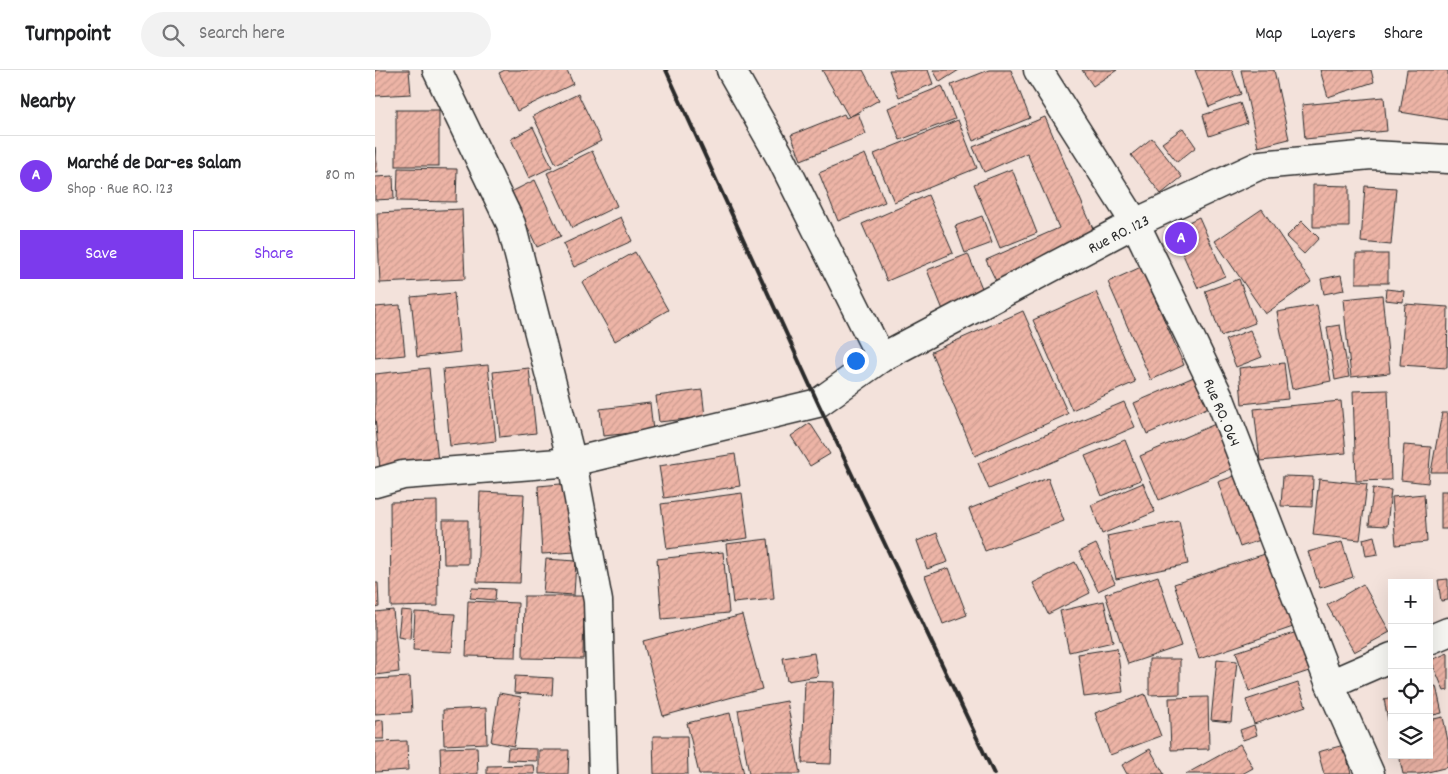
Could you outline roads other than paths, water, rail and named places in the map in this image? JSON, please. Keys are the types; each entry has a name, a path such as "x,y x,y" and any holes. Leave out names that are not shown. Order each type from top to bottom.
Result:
{"street":[{"path":"437,70 511,224 571,462 598,601 603,774"},
{"path":"731,70 782,160 881,358"},
{"name":"Rue RO. 064","path":"1038,70 1135,223 1219,399 1330,684 1369,774"},
{"name":"Rue RO. 123","path":"571,462 818,403 881,358 1135,223 1261,164 1371,154 1448,160"},
{"path":"375,483 403,475 571,462"},
{"path":"1433,638 1448,632"},
{"path":"1330,684 1388,659"}],"railway":[{"path":"666,70 818,403 994,774"}],"place":[{"name":"Marché de Dar-es Salam","path":"1181,238"}]}
